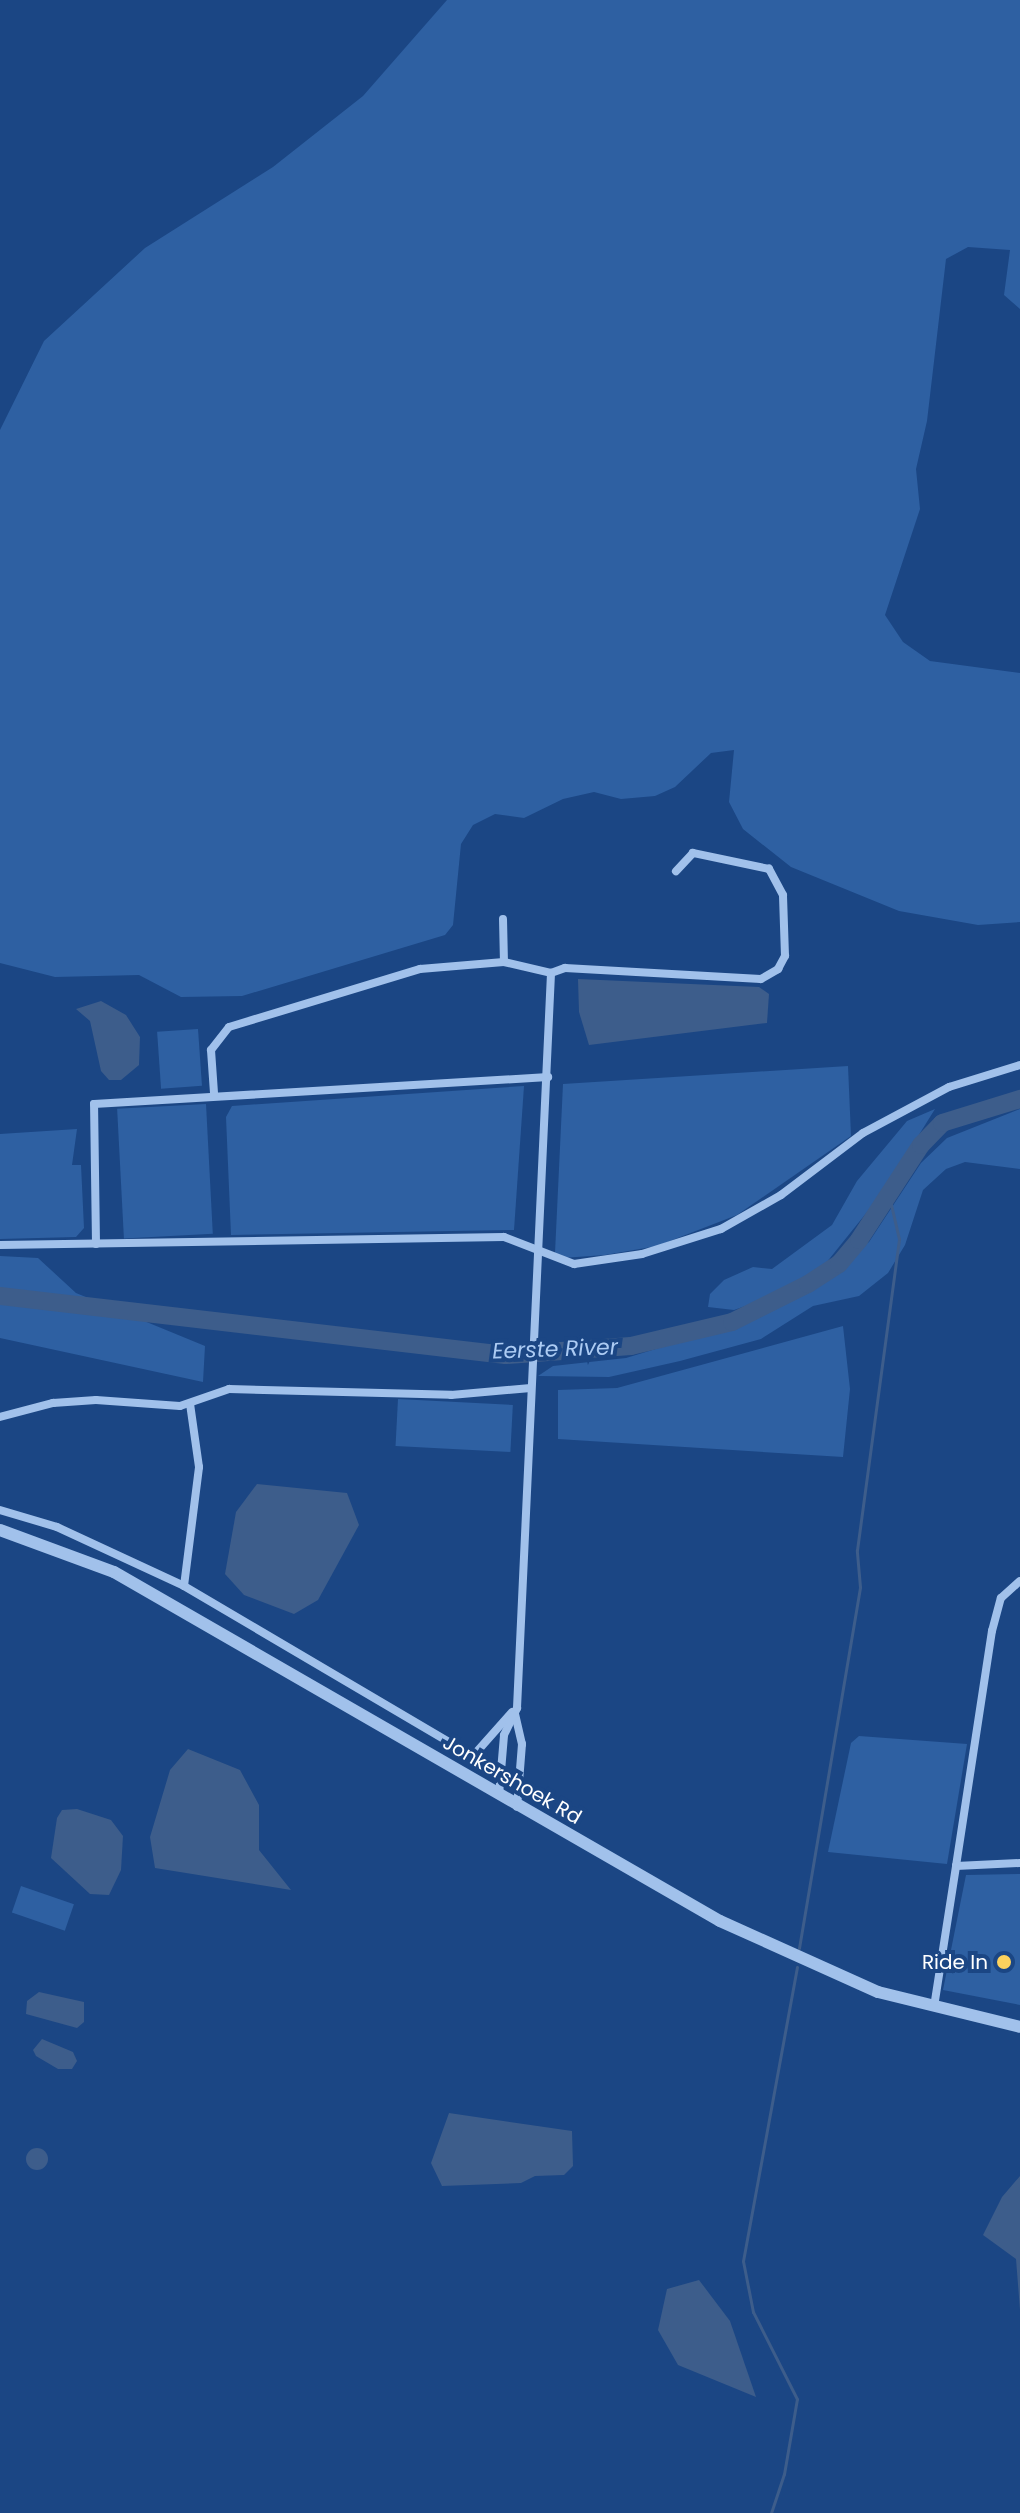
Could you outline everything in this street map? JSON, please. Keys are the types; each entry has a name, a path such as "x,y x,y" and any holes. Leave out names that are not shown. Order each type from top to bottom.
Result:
{"street":[{"path":"214,1093 211,1050 229,1027 420,969 504,962 551,973 565,968 761,979 778,969 785,956 783,895 769,869 693,853 676,871"},
{"path":"503,919 504,962"},
{"path":"517,1807 522,1744 516,1711 551,973"},
{"path":"0,1245 504,1237 539,1254 582,1264 704,1236 781,1195 863,1133 949,1087 1020,1065"},
{"path":"96,1244 94,1104 214,1093 548,1077"},
{"path":"0,1417 53,1403 96,1400 190,1404 229,1389 451,1395 531,1388"},
{"path":"184,1586 199,1467 190,1404"},
{"path":"0,1510 57,1527 184,1586 473,1756 516,1711"},
{"name":"Jonkershoek Rd","path":"0,1530 114,1572 517,1807 720,1921 878,1992 1020,2027"},
{"path":"933,2008 992,1631 1001,1598 1020,1581"},
{"path":"499,1795 504,1735 516,1711"},
{"path":"956,1866 1020,1863"}],"shaded area":[{"path":"447,0 1020,0 1020,309 1004,295 1010,250 968,247 946,259 927,421 916,469 920,509 885,615 903,642 930,661 1020,673 1020,922 978,925 899,911 791,867 743,829 729,802 734,750 711,753 675,787 655,796 621,799 594,792 563,799 524,818 495,814 473,825 461,844 453,925 445,935 242,996 181,997 139,975 55,977 0,963 0,430 44,341 145,248 273,167 363,96"},
{"path":"578,979 759,987 769,994 767,1023 589,1045 579,1012"},
{"path":"101,1001 126,1015 140,1037 139,1065 121,1080 109,1080 101,1071 90,1021 76,1009"},
{"path":"198,1029 202,1086 161,1089 157,1032"},
{"path":"848,1066 851,1136 737,1215 657,1246 605,1255 562,1258 555,1253 563,1084"},
{"path":"524,1086 514,1230 231,1235 226,1117 232,1106"},
{"path":"206,1104 213,1234 124,1238 117,1109"},
{"path":"935,1109 884,1191 826,1263 774,1296 734,1310 708,1307 710,1294 724,1280 753,1267 772,1269 832,1225 857,1181 907,1121"},
{"path":"1020,1109 1020,1169 965,1162 946,1169 923,1190 905,1245 888,1273 859,1296 813,1306 761,1339 680,1361 609,1377 538,1376 553,1366 626,1358 761,1317 869,1242 921,1163 947,1138"},
{"path":"77,1129 72,1165 81,1165 84,1228 76,1237 0,1239 0,1134"},
{"path":"0,1256 38,1258 76,1293 205,1346 203,1382 0,1338"},
{"path":"843,1326 850,1389 843,1457 558,1439 558,1390 617,1388"},
{"path":"398,1399 513,1405 510,1452 396,1446"},
{"path":"257,1484 347,1493 359,1525 318,1600 294,1614 244,1595 225,1574 236,1512"},
{"path":"859,1736 967,1744 947,1864 828,1852 851,1743"},
{"path":"188,1749 240,1770 259,1805 259,1850 291,1890 155,1868 150,1837 170,1770"},
{"path":"77,1809 111,1820 123,1836 121,1870 109,1895 90,1894 51,1858 57,1818 62,1810"},
{"path":"1020,1874 1020,2005 943,1990 966,1875"},
{"path":"21,1886 74,1904 65,1931 12,1912"},
{"path":"39,1992 84,2002 84,2022 77,2028 26,2014 27,2001"},
{"path":"42,2039 73,2052 77,2061 72,2069 58,2069 36,2056 33,2050"},
{"path":"449,2113 572,2131 573,2166 564,2175 535,2176 521,2183 442,2186 431,2163"},
{"path":"37,2148 48,2159 37,2170 26,2159"},
{"path":"1020,2176 1020,2310 1016,2259 983,2235 1002,2197"},
{"path":"699,2280 730,2321 756,2397 678,2365 658,2330 667,2289"}],"waterway":[{"name":"Eerste River","path":"0,1296 506,1355 631,1346 732,1322 808,1284 839,1264 859,1240 921,1145 942,1123 1020,1099"},
{"path":"799,1948 860,1587 857,1550 899,1239 889,1196"},
{"path":"771,2513 784,2474 797,2399 753,2312 743,2261 797,1967"}],"place":[{"name":"Ride In","path":"1004,1962"}]}
